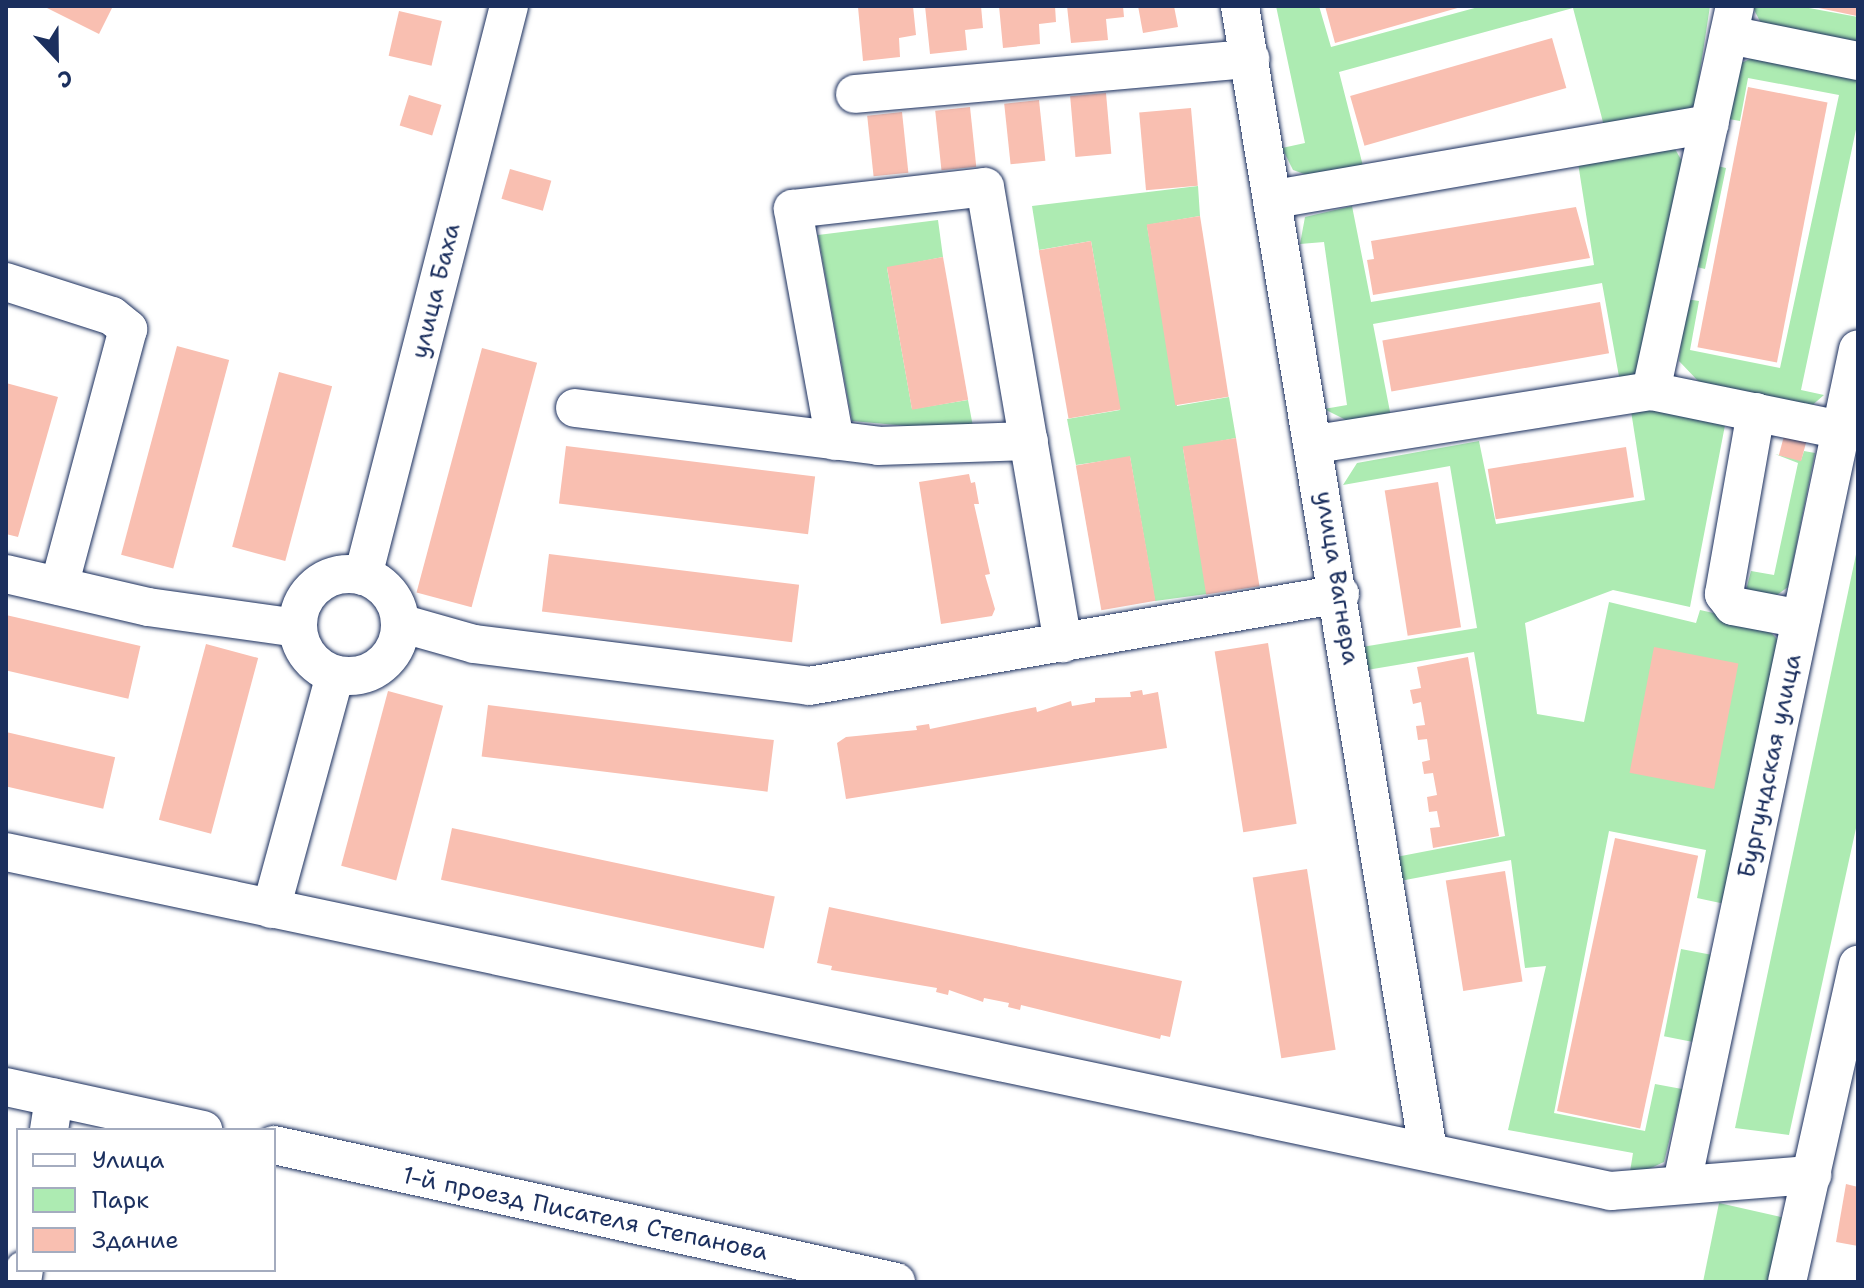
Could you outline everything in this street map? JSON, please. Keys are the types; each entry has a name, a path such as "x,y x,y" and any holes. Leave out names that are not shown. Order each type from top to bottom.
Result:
{"street":[{"name":"улица Баха","path":"363,576 509,6"},
{"name":"улица Вагнера","path":"1240,6 1316,444 1428,1150"},
{"path":"1651,391 1732,20 1858,61"},
{"path":"855,94 1250,59"},
{"path":"1275,199 1710,124"},
{"path":"835,441 793,209 985,187 1063,643"},
{"path":"6,282 112,316 128,329 59,586"},
{"name":"Бургундская улица","path":"1682,1183 1858,349"},
{"path":"1316,444 1651,391 1841,430"},
{"path":"575,408 878,446 1029,441"},
{"path":"1756,412 1724,594 1733,606 1801,619"},
{"path":"6,574 148,607 298,628"},
{"path":"347,574 363,576 389,594 400,623 395,646 381,665 367,673 335,675 309,657 298,628 306,597 317,586 347,574"},
{"path":"400,623 474,644 809,686 1340,594"},
{"path":"271,909 335,675"},
{"path":"6,852 1611,1191 1812,1175"},
{"path":"1787,1282 1858,965"},
{"path":"6,1087 52,1114 184,1128"},
{"name":"1-й проезд Писателя Степанова","path":"276,1145 896,1282"}],"green space":[{"path":"1276,6 1319,6 1331,47 1482,6 1710,6 1695,104 1689,110 1604,126 1573,8 1339,72 1363,166 1310,176 1293,170 1282,148 1305,143"},
{"path":"1752,6 1798,6 1858,17 1858,48 1762,25"},
{"path":"1752,58 1858,78 1858,120 1801,390 1824,395 1810,407 1700,383 1679,361 1686,299 1699,301 1690,350 1780,368 1839,95 1748,78 1740,121 1723,118 1737,65"},
{"path":"1674,147 1684,165 1638,377 1620,382 1602,283 1373,324 1391,417 1350,422 1324,409 1347,405 1324,242 1300,244 1305,217 1352,206 1371,302 1594,265 1578,163"},
{"path":"1713,165 1726,168 1705,269 1697,267"},
{"path":"1198,186 1200,216 1147,225 1177,406 1229,397 1236,438 1183,448 1207,594 1155,601 1130,457 1076,465 1067,419 1120,410 1091,241 1039,250 1032,206"},
{"path":"938,220 943,257 887,268 912,409 968,400 974,432 852,421 818,235"},
{"path":"1653,407 1726,420 1690,607 1613,590 1525,623 1537,714 1584,722 1609,602 1696,623 1700,610 1763,624 1777,639 1778,649 1725,904 1697,898 1706,850 1609,831 1554,1113 1645,1131 1655,1084 1682,1089 1664,1162 1629,1178 1633,1153 1508,1130 1546,966 1525,968 1511,860 1400,881 1396,857 1505,836 1474,652 1367,670 1362,647 1477,628 1450,466 1343,485 1357,463 1479,441 1496,524 1645,500 1631,411"},
{"path":"1804,451 1815,453 1788,587 1774,597 1746,590 1751,571 1774,575 1798,463 1775,454 1801,460"},
{"path":"1858,545 1858,819 1789,1135 1735,1128"},
{"path":"1681,949 1712,955 1695,1042 1664,1036"},
{"path":"1719,1203 1785,1218 1773,1282 1703,1282"}],"building":[{"path":"43,6 113,6 99,34"},
{"path":"913,6 916,35 899,38 900,57 863,61 858,7"},
{"path":"925,6 981,6 983,28 965,30 967,50 930,54"},
{"path":"999,6 1055,6 1056,22 1039,24 1040,44 1003,48"},
{"path":"1067,6 1123,6 1124,17 1106,19 1108,40 1071,43"},
{"path":"1138,6 1174,6 1178,27 1143,33"},
{"path":"1325,6 1461,6 1461,7 1335,43"},
{"path":"1814,6 1858,6 1857,16 1814,7"},
{"path":"399,11 442,21 432,66 389,56"},
{"path":"1552,38 1566,88 1364,146 1350,96"},
{"path":"1748,87 1828,102 1777,363 1697,347"},
{"path":"1106,93 1111,154 1075,157 1070,96"},
{"path":"409,95 442,105 432,136 400,126"},
{"path":"1039,100 1045,161 1011,164 1004,104"},
{"path":"970,107 976,167 941,170 935,111"},
{"path":"1191,108 1198,186 1146,190 1139,113"},
{"path":"902,112 908,173 874,176 867,116"},
{"path":"510,169 551,181 543,211 501,199"},
{"path":"1576,207 1590,258 1373,295 1367,260 1374,259 1371,241"},
{"path":"1200,216 1229,397 1175,405 1147,224"},
{"path":"1091,241 1121,409 1068,419 1039,250"},
{"path":"943,257 968,400 912,410 887,267"},
{"path":"1600,302 1609,353 1391,392 1382,340"},
{"path":"177,346 229,360 173,569 121,555"},
{"path":"482,348 537,363 472,607 417,592"},
{"path":"279,372 332,386 285,561 232,547"},
{"path":"6,383 58,397 18,537 6,534"},
{"path":"1784,436 1806,442 1801,461 1779,455"},
{"path":"1236,438 1259,586 1206,595 1183,446"},
{"path":"566,446 815,477 808,534 559,504"},
{"path":"1626,447 1634,497 1496,519 1488,469"},
{"path":"1130,456 1156,601 1101,610 1076,466"},
{"path":"969,474 971,483 975,482 979,504 974,504 990,574 985,575 995,609 992,616 941,624 919,482"},
{"path":"1438,482 1461,627 1408,636 1385,490"},
{"path":"549,554 799,585 792,642 542,612"},
{"path":"6,615 140,646 128,699 6,670"},
{"path":"1268,643 1297,824 1243,832 1215,651"},
{"path":"206,644 258,658 211,834 159,820"},
{"path":"1654,647 1738,663 1714,789 1630,773"},
{"path":"1468,657 1499,836 1433,848 1430,828 1440,827 1437,811 1429,812 1427,797 1437,795 1433,773 1424,774 1422,762 1430,760 1427,739 1418,740 1416,726 1425,725 1421,702 1413,704 1410,690 1421,688 1417,667"},
{"path":"1142,690 1143,695 1158,692 1167,748 846,799 837,743 846,737 917,730 916,726 929,724 930,729 1036,707 1037,712 1071,701 1072,706 1095,702 1095,698 1131,697 1130,692"},
{"path":"388,691 443,706 396,881 341,866"},
{"path":"488,705 774,740 768,792 482,757"},
{"path":"6,732 115,757 103,809 6,786"},
{"path":"452,828 775,897 764,948 441,880"},
{"path":"1615,838 1698,856 1640,1129 1557,1111"},
{"path":"1307,869 1336,1050 1281,1058 1253,878"},
{"path":"1505,871 1523,982 1463,991 1446,880"},
{"path":"829,907 1182,981 1170,1037 1161,1035 1160,1039 1021,1005 1020,1010 1008,1007 1009,1003 984,998 983,1002 949,990 948,995 936,992 937,988 831,970 832,966 817,963"},
{"path":"1846,1184 1858,1187 1858,1246 1836,1242"}]}
